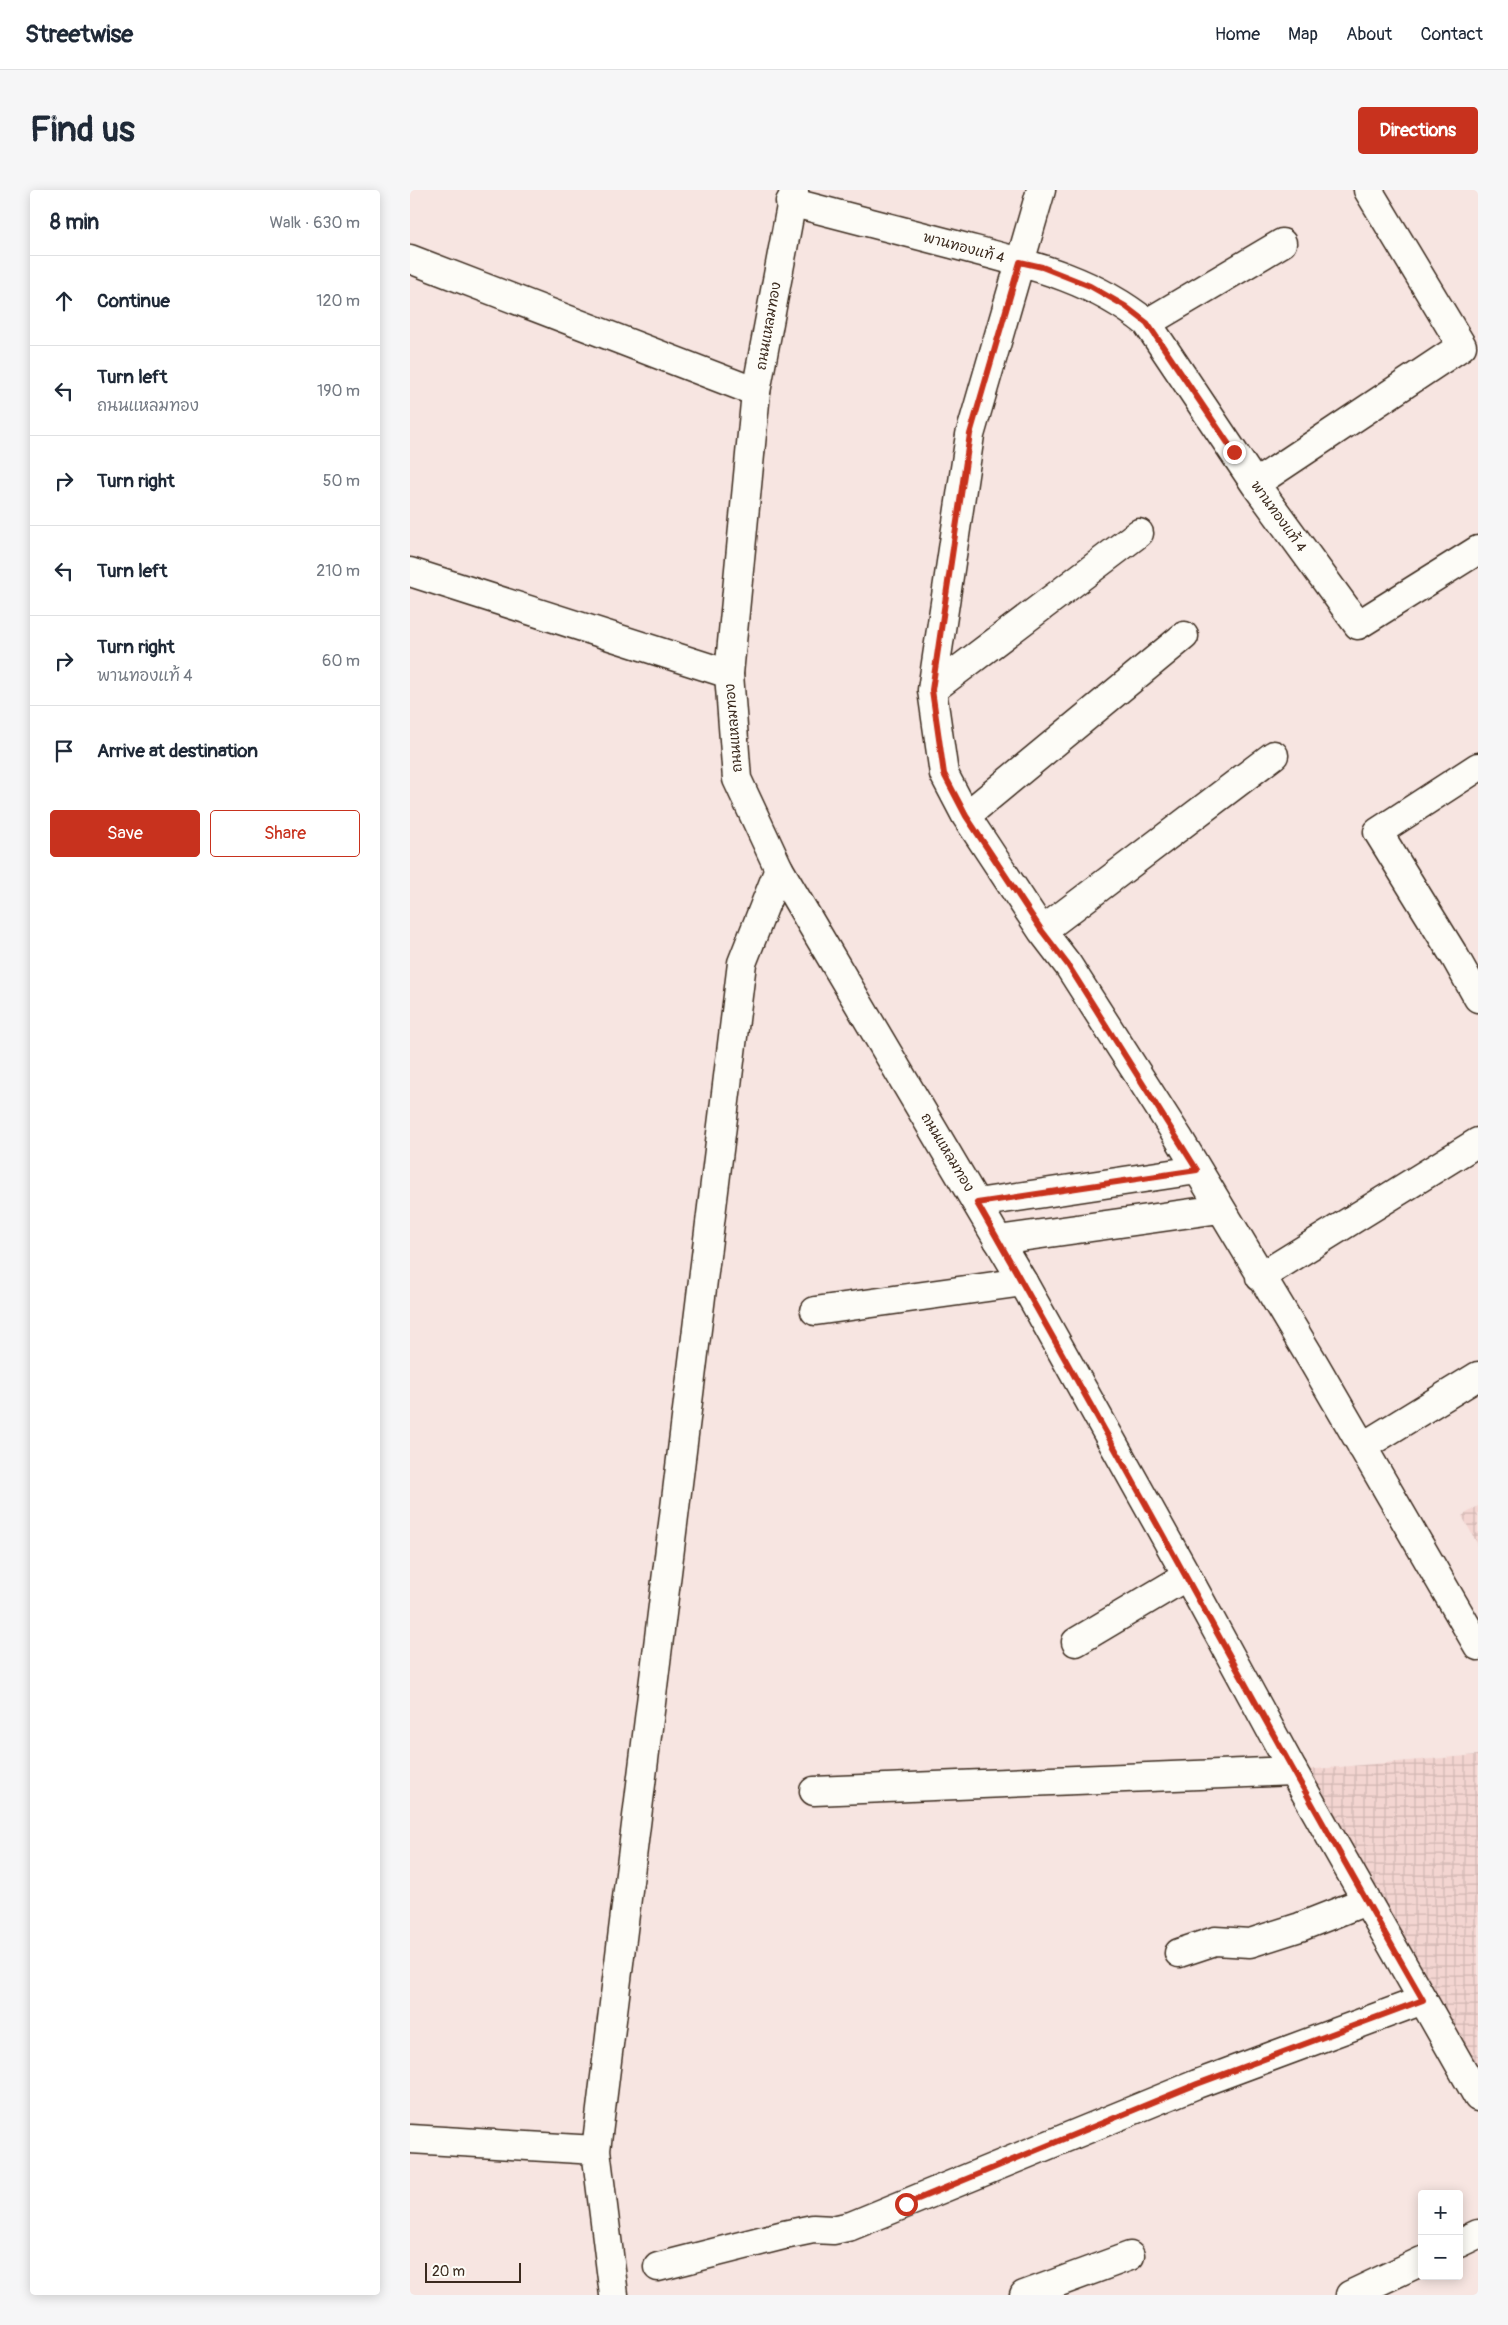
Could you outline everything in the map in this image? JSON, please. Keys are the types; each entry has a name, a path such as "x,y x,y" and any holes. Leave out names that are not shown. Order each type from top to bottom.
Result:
{"street":[{"path":"1041,190 970,434 932,690 944,774 966,816 1042,931 1068,965 1197,1170 1478,1646"},
{"path":"1255,484 1462,346 1368,190"},
{"name":"พานทองแท้ 4","path":"792,196 1042,267 1090,286 1125,306 1147,323 1255,484 1358,626 1478,550"},
{"name":"ถนนแหลมทอง","path":"792,196 756,392 729,674 737,779 779,869 1023,1282 1293,1771 1478,2097"},
{"path":"1147,323 1282,243"},
{"path":"410,258 756,392"},
{"path":"932,690 1139,533"},
{"path":"410,572 729,674"},
{"path":"966,816 1184,636"},
{"path":"1042,931 1274,754"},
{"path":"1478,767 1378,832 1478,998"},
{"path":"614,2295 596,2150 742,963 779,869"},
{"path":"1260,1277 1478,1142"},
{"path":"977,1203 1197,1170"},
{"path":"998,1240 1220,1208"},
{"path":"815,1311 1023,1282"},
{"path":"1362,1447 1478,1376"},
{"path":"1076,1642 1187,1576"},
{"path":"814,1791 1293,1771"},
{"path":"1179,1953 1215,1941 1250,1943 1366,1900"},
{"path":"658,2267 784,2235 813,2229 833,2230 851,2226 1197,2084 1423,2000"},
{"path":"410,2139 596,2150"},
{"path":"1463,2241 1478,2234"},
{"path":"1024,2295 1130,2256"},
{"path":"1350,2295 1418,2263"}],"shaded area":[{"path":"1478,1506 1478,1545 1462,1516"},
{"path":"1478,1755 1478,2100 1293,1771"}],"route":[{"path":"906,2204 1197,2084 1423,2000 1293,1771 1187,1576 977,1203 1094,1187 1197,1170 1068,965 1042,931 966,816 944,774 932,690 970,434 1020,262 1042,267 1090,286 1125,306 1147,323 1234,452"}]}
